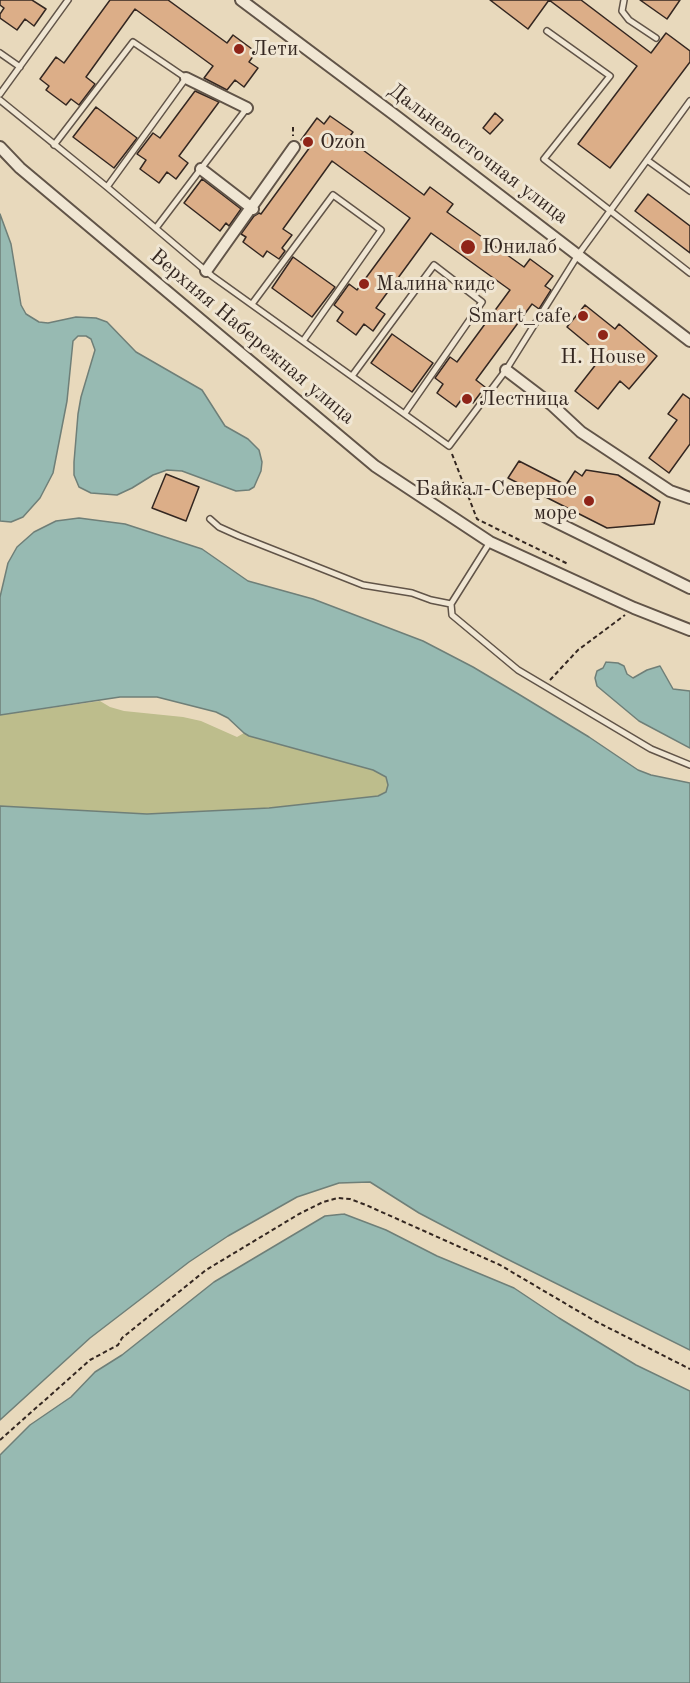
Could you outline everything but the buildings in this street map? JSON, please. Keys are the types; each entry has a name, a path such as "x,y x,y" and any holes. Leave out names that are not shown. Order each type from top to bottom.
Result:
{"street":[{"name":"Дальневосточная улица","path":"241,0 690,341"},
{"path":"186,78 247,108"},
{"name":"Верхняя Набережная улица","path":"0,147 20,168 375,466 490,542 634,608 690,630"},
{"path":"206,272 294,147"},
{"path":"201,169 252,208"},
{"path":"506,370 552,405 582,432 670,491 690,498"},
{"path":"546,517 690,588"}],"lane":[{"path":"0,94 68,0"},
{"path":"624,0 622,11 629,20 656,38"},
{"path":"548,31 610,76 544,159 690,273"},
{"path":"54,146 133,42 186,78 107,187"},
{"path":"0,53 20,67"},
{"path":"0,100 206,272 449,446 506,370 578,255 690,101"},
{"path":"156,228 247,108"},
{"path":"647,160 690,191"},
{"path":"252,303 333,195 381,230 303,341"},
{"path":"352,376 434,266 482,302 405,413"},
{"path":"210,519 219,527 331,574 363,585 412,593 452,604"},
{"path":"490,542 452,604 452,615 518,670 651,749 690,765"}],"path":[{"path":"449,446 477,519 570,565"},
{"path":"544,686 578,650 634,608"},
{"path":"0,1440 90,1360 118,1345 122,1338 206,1270 299,1214 323,1202 338,1198 350,1199 366,1205 500,1265 595,1321 690,1369"}],"green space":[{"path":"100,701 124,711 201,721 237,737 244,733 373,770 386,777 388,785 386,792 378,796 269,808 147,814 0,806 0,715"}],"water":[{"path":"0,214 11,244 21,305 26,314 39,322 48,323 76,317 96,318 107,322 136,352 202,390 225,426 248,439 259,450 262,462 261,471 254,487 249,490 236,491 182,471 167,470 117,495 91,493 79,487 74,475 78,414 95,350 91,339 78,336 73,341 67,401 53,473 40,498 23,517 11,522 0,521"},
{"path":"79,518 125,524 202,549 248,581 313,599 423,641 520,695 638,770 690,783 690,1350 419,1213 370,1182 339,1183 297,1197 228,1236 189,1262 90,1338 0,1420 0,806 147,814 269,808 378,796 386,792 388,785 386,777 373,770 249,736 228,718 216,712 157,697 120,697 0,715 0,597 8,563 17,547 34,532 56,521"},
{"path":"606,662 624,666 627,674 633,678 660,666 673,689 690,691 690,748 639,721 597,686 595,678 597,671 603,668"},
{"path":"344,1214 386,1230 437,1256 514,1288 636,1365 690,1391 690,1683 0,1683 0,1455 30,1425 71,1397 95,1372 122,1355 214,1282 325,1216"}],"place":[{"name":"Лети","path":"239,49"},
{"name":"Ozon","path":"308,142"},
{"name":"Юнилаб","path":"468,247"},
{"name":"Малина кидс","path":"364,284"},
{"name":"Smart_cafe","path":"583,316"},
{"name":"H. House","path":"603,335"},
{"name":"Лестница","path":"467,399"},
{"name":"Байкал-Северное море","path":"589,501"}]}
